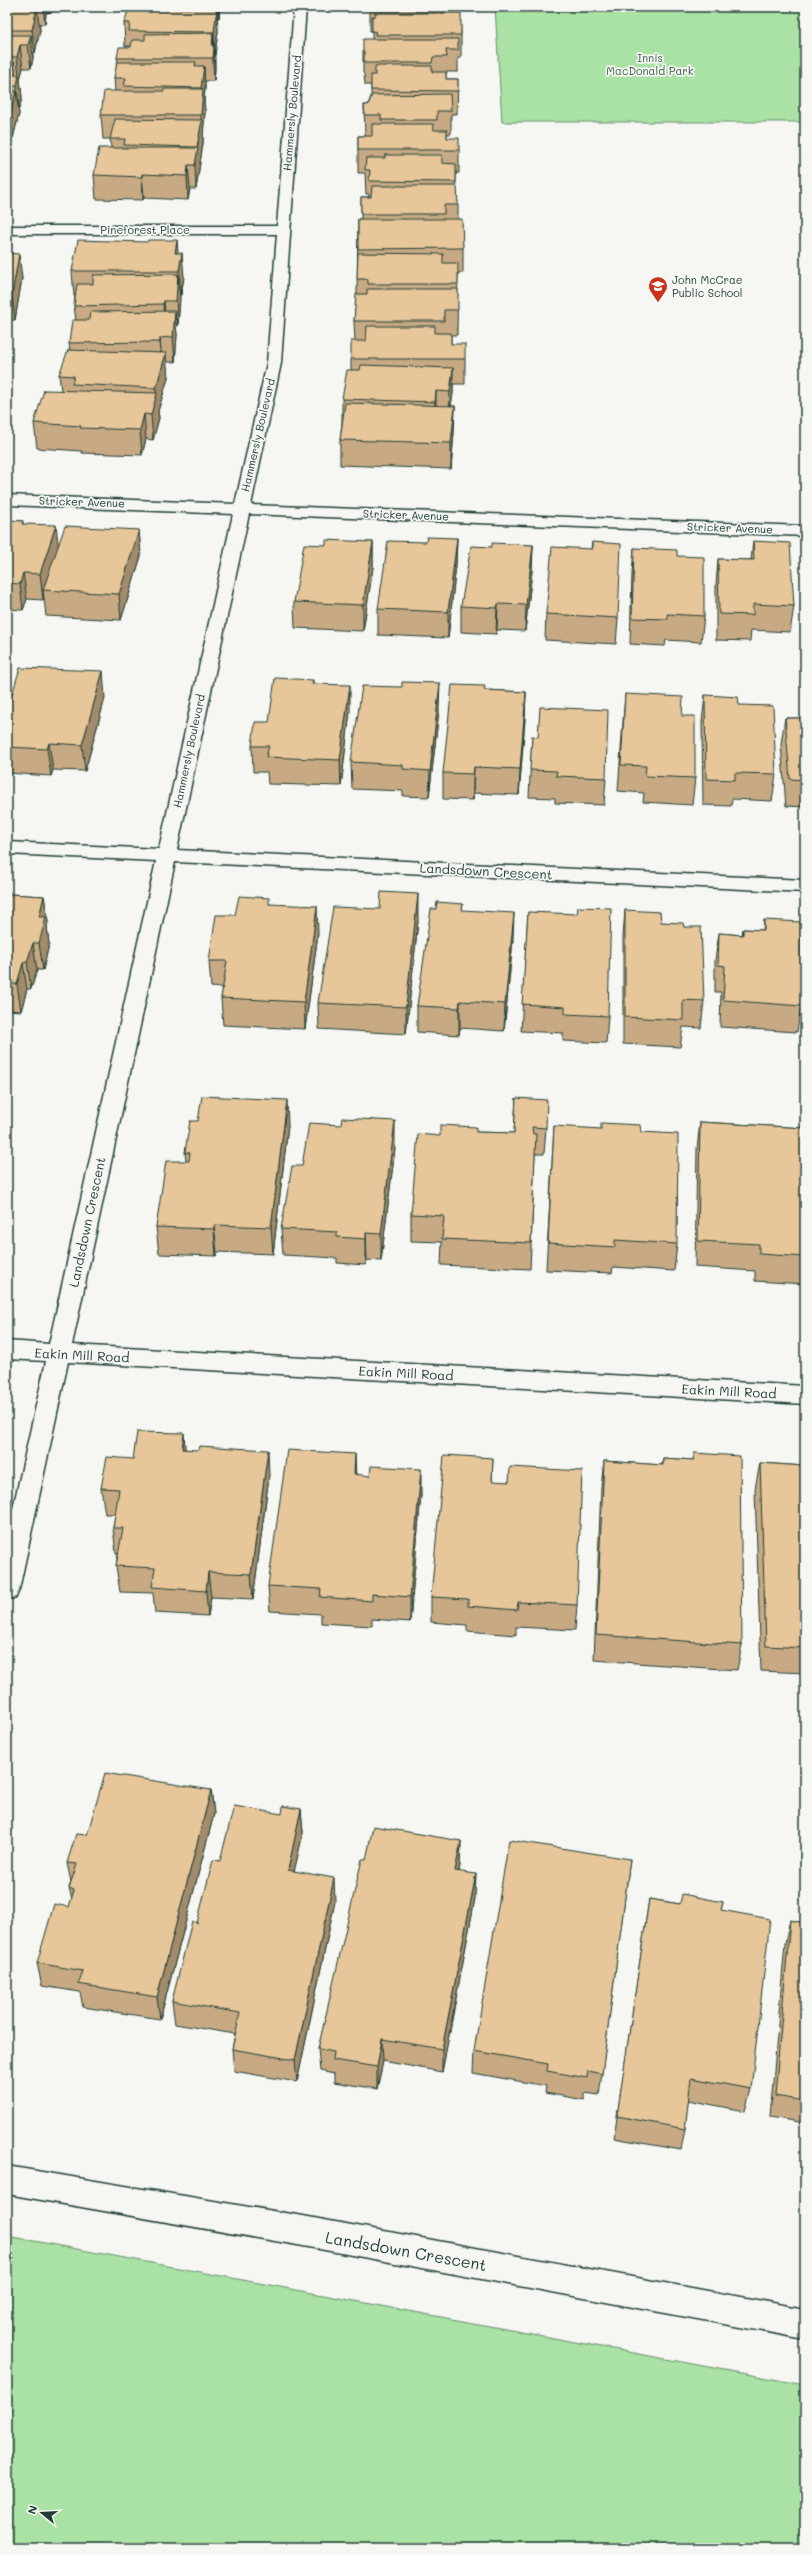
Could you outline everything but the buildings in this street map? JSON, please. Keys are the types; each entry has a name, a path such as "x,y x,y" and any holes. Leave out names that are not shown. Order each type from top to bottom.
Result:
{"street":[{"name":"Hammersly Boulevard","path":"167,855 274,363 300,7"},
{"name":"Pineforest Place","path":"7,230 283,230"},
{"name":"Stricker Avenue","path":"7,500 805,531"},
{"name":"Landsdown Crescent","path":"7,848 805,886"},
{"name":"Landsdown Crescent","path":"7,1590 167,855"},
{"name":"Eakin Mill Road","path":"7,1350 805,1395"},
{"name":"Landsdown Crescent","path":"7,2180 303,2231 805,2324"}],"green space":[{"name":"Innis MacDonald Park","path":"495,7 805,7 805,122 502,122"},
{"path":"7,2236 805,2385 805,2548 7,2548"}],"place":[{"name":"John McCrae Public School","path":"658,303"}]}
